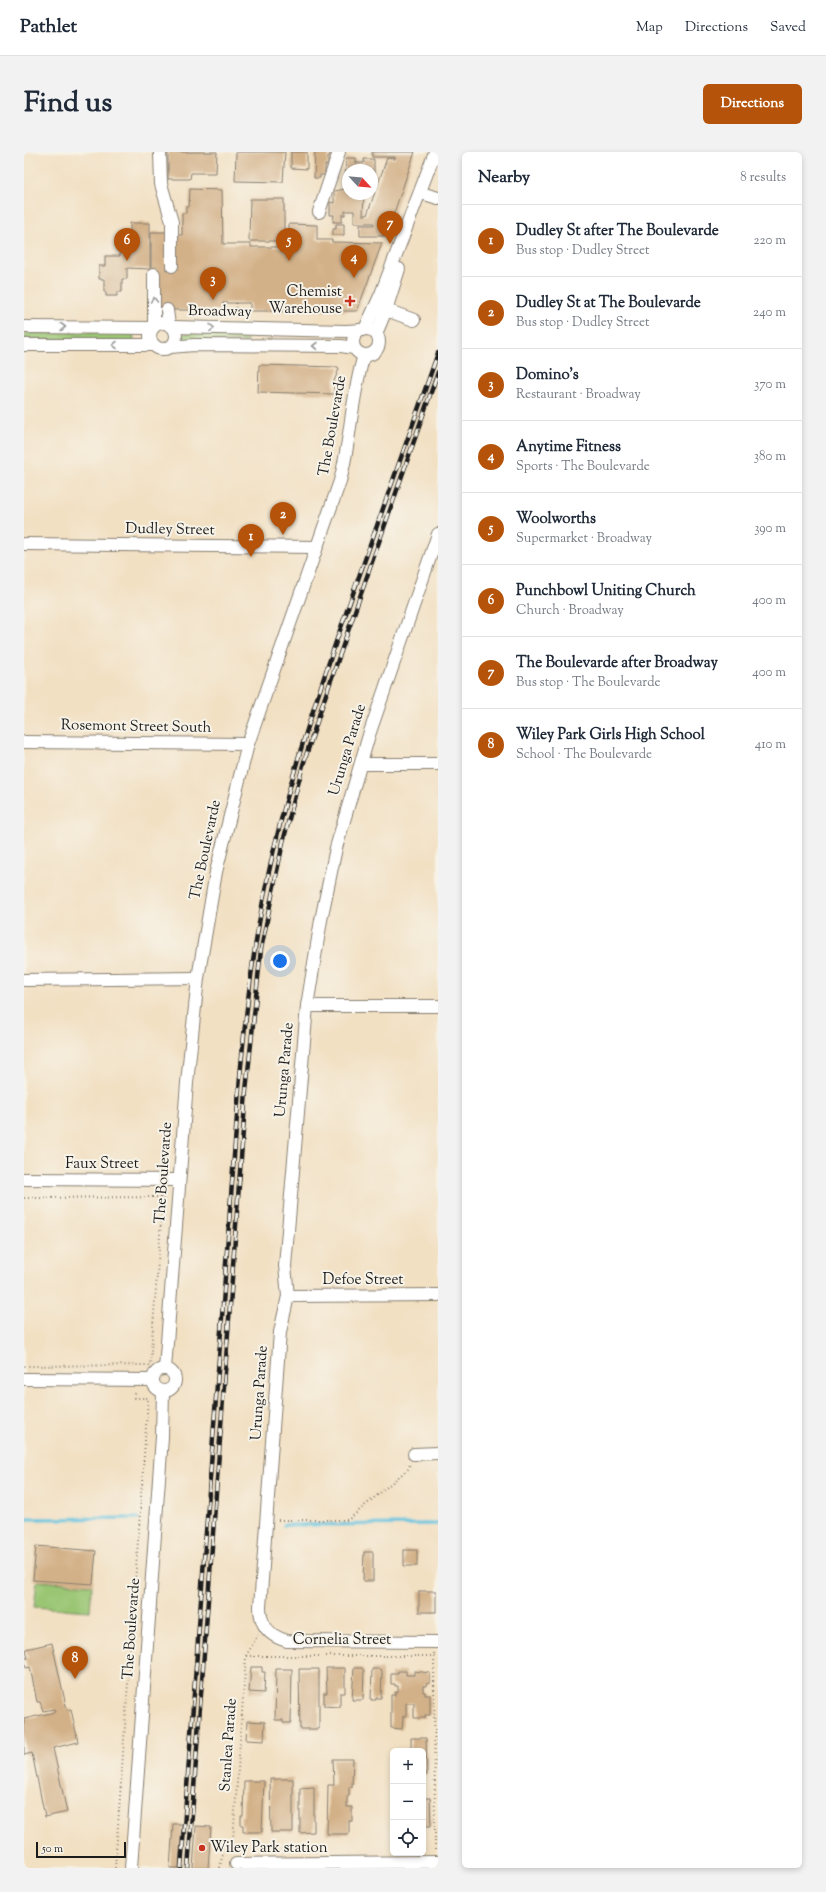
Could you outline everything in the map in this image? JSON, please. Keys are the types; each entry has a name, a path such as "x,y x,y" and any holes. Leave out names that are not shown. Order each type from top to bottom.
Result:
{"street":[{"path":"160,152 161,184 172,222 172,266"},
{"path":"318,212 339,152"},
{"path":"368,331 378,338 378,347 373,354 364,356 357,352 354,348 353,344 355,335 368,331 386,310 421,193 435,152"},
{"path":"421,193 438,198"},
{"path":"368,331 421,193"},
{"path":"154,274 153,327 150,339 154,345 161,349 194,345 341,346 354,348"},
{"path":"167,310 171,326 176,336 170,347"},
{"path":"386,310 414,320"},
{"path":"24,327 153,327 161,323 171,326"},
{"name":"Broadway","path":"171,326 368,331"},
{"path":"24,345 154,345"},
{"name":"The Boulevarde","path":"165,1369 179,1180 198,978 216,872 248,744 344,469 353,397 364,356"},
{"name":"Urunga Parade","path":"264,1626 261,1618 260,1607 266,1520 280,1332 288,1296 285,1266 307,1006 321,920 347,807 369,735 437,540"},
{"name":"Dudley Street","path":"24,544 316,547"},
{"name":"Rosemont Street South","path":"24,742 248,744"},
{"path":"361,764 438,764"},
{"path":"24,980 198,978"},
{"path":"307,1006 438,1006"},
{"name":"Faux Street","path":"24,1179 179,1180"},
{"name":"Defoe Street","path":"288,1296 438,1296"},
{"path":"165,1369 172,1372 176,1381 170,1390 163,1392 155,1386 153,1380 156,1373 165,1369"},
{"path":"24,1379 153,1380"},
{"name":"The Boulevarde","path":"130,1868 162,1444 163,1392"},
{"path":"414,1454 438,1454"},
{"name":"Cornelia Street","path":"264,1626 272,1636 295,1642 436,1642"},
{"path":"236,1864 437,1862"}],"path":[{"path":"236,303 236,315"},
{"path":"24,1198 163,1197 150,1365 24,1366"},
{"path":"115,1868 148,1398 135,1398 136,1365"},
{"path":"266,1520 348,1520 408,1469 414,1454"},
{"name":"Stanlea Parade","path":"220,1868 223,1852 233,1840 246,1656 248,1649 264,1626"},
{"path":"436,1642 434,1656 437,1862"},
{"name":"Cornelia Street","path":"246,1656 438,1656"}],"green space":[{"path":"133,331 134,342 25,339 25,333"},
{"path":"196,332 247,333 247,342 178,342 181,334"},
{"path":"37,1581 92,1585 90,1611 34,1607"}],"building":[{"path":"168,152 217,152 216,173 191,173 190,179 168,179"},
{"path":"236,152 285,152 283,182 235,181"},
{"path":"291,152 307,152 307,169 291,168"},
{"path":"315,152 330,152 330,156 328,156 328,165 325,165 325,175 320,175 320,178 314,178"},
{"path":"372,152 415,152 386,236 360,236 360,225 374,225 374,223 354,223 354,211 345,211 345,215 342,215 342,222 333,222 334,215 330,215 330,202 334,203 334,191 342,190 342,200 364,200 363,215 367,215 372,200 378,200 378,184 387,158 395,159 395,157 372,157"},
{"path":"346,158 356,158 356,163 364,163 364,159 374,159 374,164 346,164"},
{"path":"190,189 222,190 223,244 251,244 251,247 289,247 289,224 317,225 317,240 332,240 332,242 382,243 357,311 250,311 250,303 223,303 223,310 158,310 151,274 151,232 167,232 166,270 177,270 177,235 182,235 182,213 186,213 186,207 189,207"},
{"path":"250,199 284,199 284,241 249,241"},
{"path":"130,223 150,223 150,269 127,268 127,279 122,279 122,292 117,292 117,296 106,296 106,292 104,292 104,279 99,279 99,266 105,266 105,256 120,256 120,238 130,238"},
{"path":"336,224 344,224 344,235 333,235 333,229 336,229"},
{"path":"259,365 338,367 339,369 334,381 334,394 258,392"},
{"path":"36,1546 96,1551 93,1584 33,1580"},
{"path":"404,1550 417,1550 417,1566 404,1566"},
{"path":"364,1552 373,1552 373,1581 363,1581"},
{"path":"419,1591 436,1591 436,1612 419,1612"},
{"path":"52,1643 67,1710 71,1709 78,1742 53,1748 67,1812 45,1817 32,1753 24,1755 24,1719 55,1712 54,1709 43,1711 40,1702 37,1702 30,1667 26,1668 24,1658 28,1658 26,1649"},
{"path":"251,1667 262,1667 262,1672 265,1672 264,1693 249,1692"},
{"path":"326,1668 345,1668 345,1693 340,1693 340,1707 324,1706 324,1693 327,1693"},
{"path":"354,1668 362,1668 364,1671 363,1700 352,1700"},
{"path":"276,1669 292,1669 291,1723 283,1723 283,1720 275,1720"},
{"path":"299,1669 319,1669 319,1729 300,1729"},
{"path":"372,1669 381,1669 382,1672 381,1698 376,1698 376,1700 371,1700"},
{"path":"398,1671 406,1671 406,1675 414,1675 414,1671 430,1673 430,1683 423,1686 423,1692 425,1692 425,1695 430,1695 430,1715 425,1715 425,1718 414,1718 414,1703 406,1703 406,1716 403,1716 402,1729 391,1728 391,1695 395,1695 395,1692 398,1692 398,1686 391,1684 391,1673 398,1673"},
{"path":"247,1721 265,1722 264,1741 246,1740"},
{"path":"411,1738 426,1738 427,1775 426,1748 411,1748"},
{"path":"333,1759 353,1759 352,1787 349,1787 349,1796 347,1797 347,1807 352,1807 352,1821 349,1821 349,1834 327,1834 328,1785 334,1785"},
{"path":"270,1779 293,1779 293,1832 271,1832"},
{"path":"244,1781 264,1781 262,1832 243,1832 241,1816 243,1816"},
{"path":"314,1787 314,1832 300,1833 300,1788"},
{"path":"426,1798 430,1798 431,1826 426,1826"},
{"name":"Wiley Park station","path":"173,1824 182,1824 179,1868 170,1868"},
{"name":"Wiley Park station","path":"196,1826 211,1827 208,1868 193,1868"}],"waterway":[{"path":"24,1519 138,1518"},
{"path":"284,1525 438,1524"}],"railway":[{"path":"181,1868 239,1089 247,1008 258,929 282,815 308,725 438,353"},
{"path":"188,1868 246,1091 261,949 283,842 303,765 323,703 438,372"}],"place":[{"name":"The Boulevarde after Broadway","path":"390,244"},
{"name":"Punchbowl Uniting Church","path":"127,261"},
{"name":"Woolworths","path":"289,261"},
{"name":"Anytime Fitness","path":"354,278"},
{"name":"Domino's","path":"213,300"},
{"name":"Chemist Warehouse","path":"350,301"},
{"name":"Dudley St at The Boulevarde","path":"283,535"},
{"name":"Dudley St after The Boulevarde","path":"251,557"},
{"name":"Wiley Park Girls High School","path":"75,1679"},
{"name":"Wiley Park station","path":"202,1848"}]}
